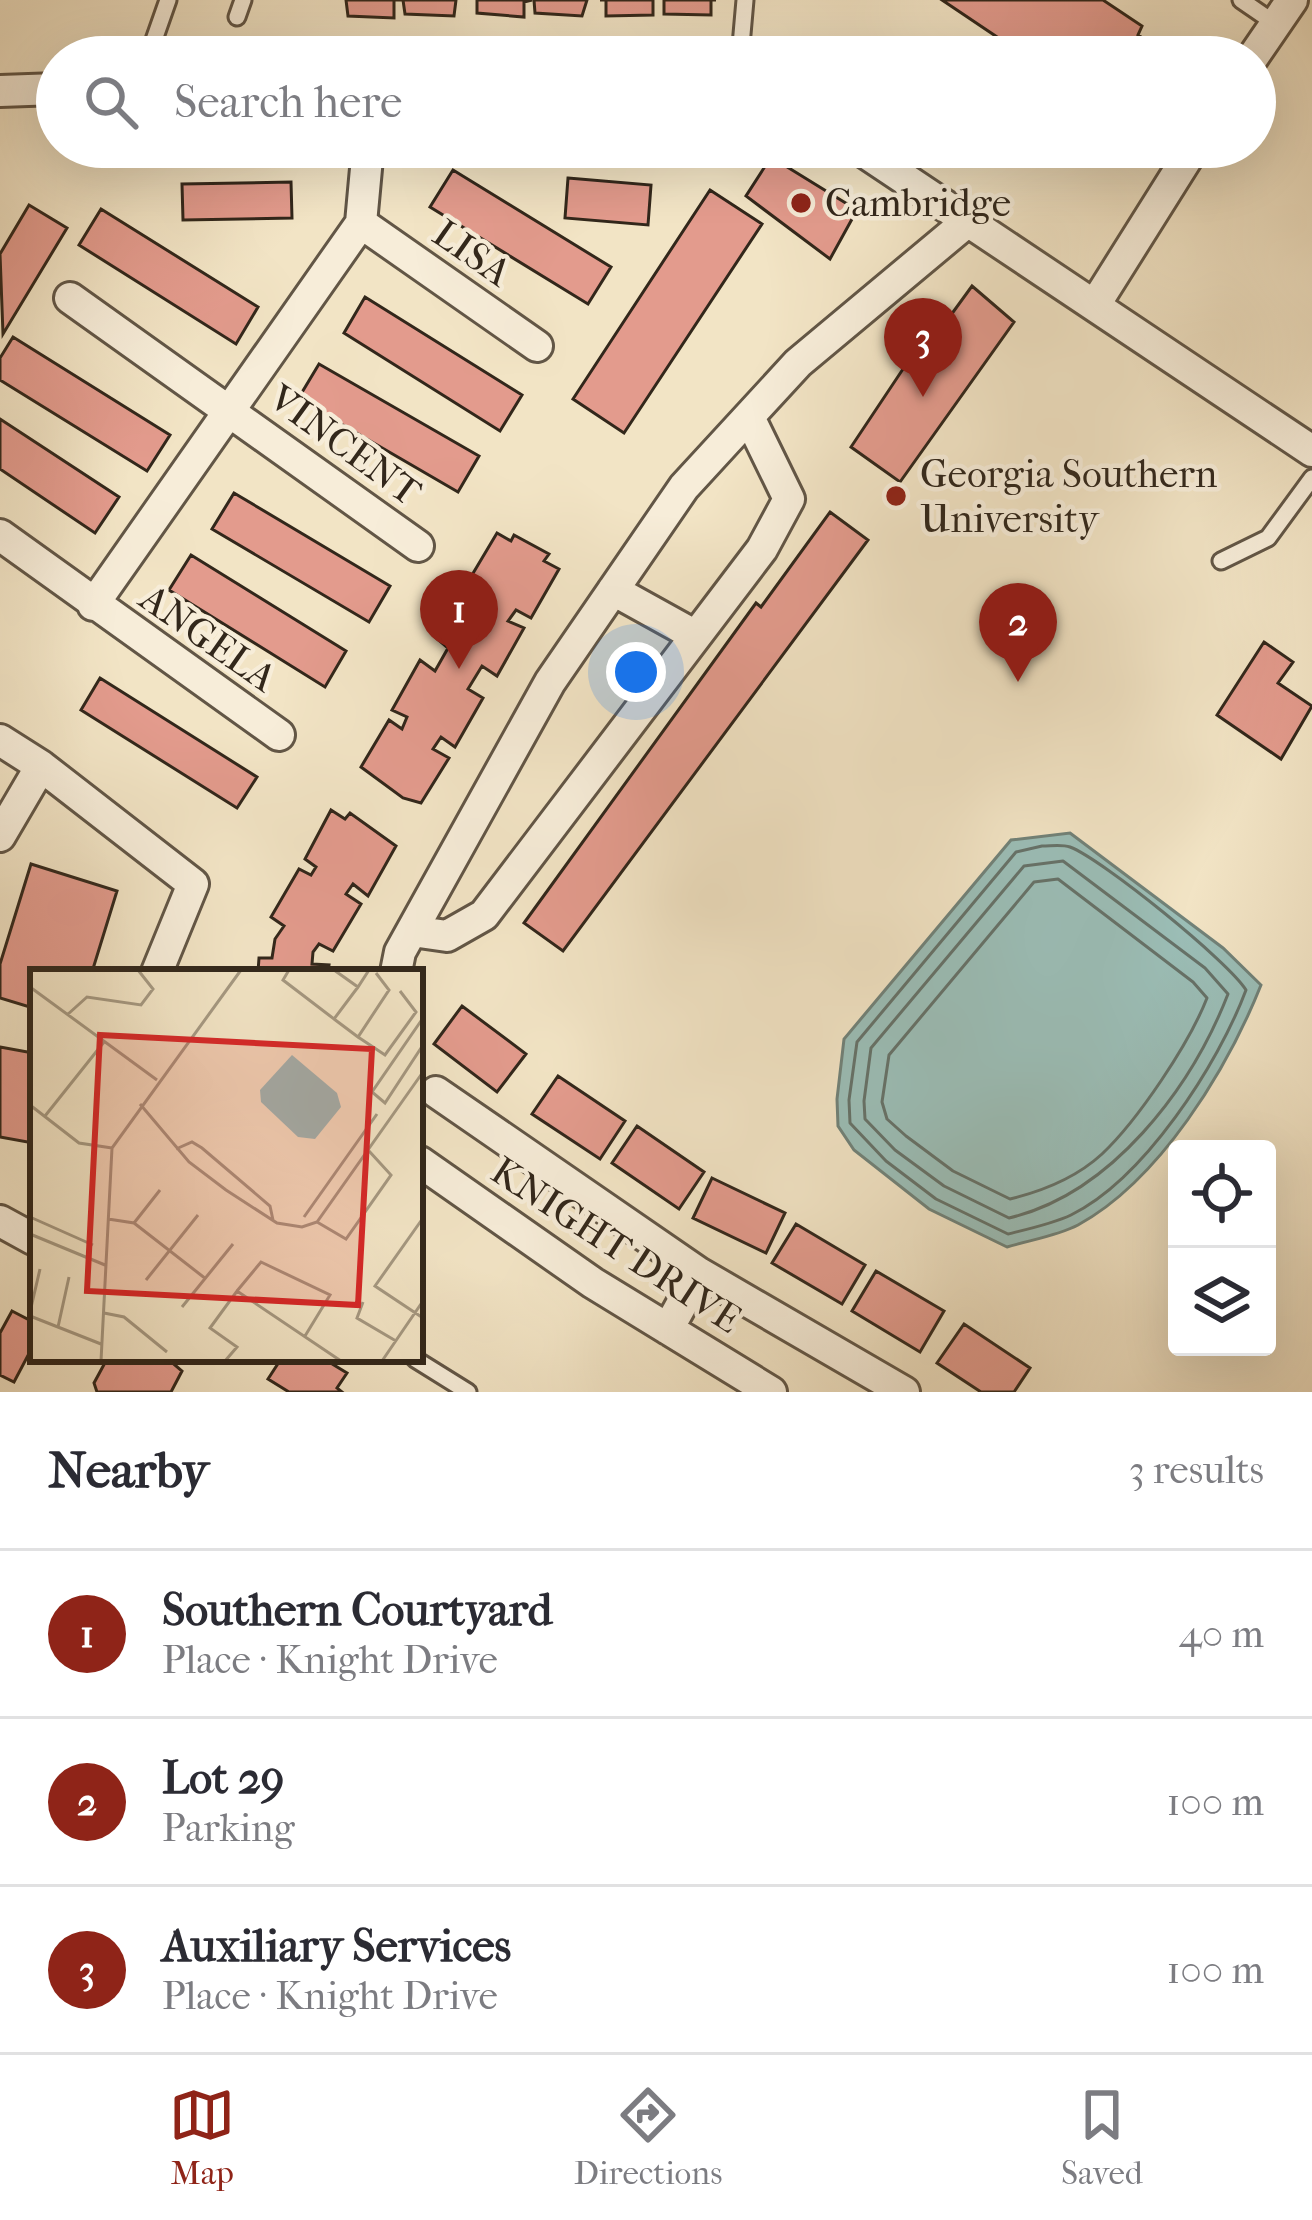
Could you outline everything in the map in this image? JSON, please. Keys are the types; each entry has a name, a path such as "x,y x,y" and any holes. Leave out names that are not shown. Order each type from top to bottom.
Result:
{"street":[{"path":"0,91 36,90"},
{"path":"93,605 227,407 361,223 366,168"},
{"path":"888,168 1312,451"},
{"path":"1096,303 1181,168"},
{"path":"397,969 412,931 550,682 684,487 798,363 968,221"},
{"name":"LISA","path":"361,223 537,346"},
{"name":"VINCENT","path":"70,298 418,546"},
{"path":"412,931 448,935 484,915 762,549 789,499 749,417"},
{"name":"ANGELA","path":"0,535 279,735"},
{"path":"614,590 696,636"},
{"path":"0,740 41,766 193,884 158,969"},
{"path":"0,836 41,766"},
{"path":"436,1092 699,1273 888,1388"},
{"name":"KNIGHT DRIVE","path":"423,1164 771,1392"},
{"path":"0,1221 30,1236"},
{"path":"668,1328 699,1273"}],"lane":[{"path":"155,36 168,0"},
{"path":"237,17 243,0"},
{"path":"742,36 745,0"},
{"path":"1241,0 1284,12"},
{"path":"1221,561 1268,538 1312,478"},
{"path":"420,1362 468,1392"}],"water":[{"path":"1070,833 1223,948 1261,985 1210,1086 1163,1152 1136,1180 1078,1225 1007,1247 929,1209 854,1150 838,1126 837,1099 844,1039 1011,840"}],"building":[{"path":"346,0 394,0 394,18 348,16"},
{"path":"403,0 456,0 454,16 405,14"},
{"path":"477,0 532,0 524,2 524,17 477,13"},
{"path":"534,0 587,0 582,16 535,13"},
{"path":"606,0 653,0 653,15 606,16"},
{"path":"664,0 711,0 711,15 664,14"},
{"path":"942,0 1103,0 1142,26 1140,36 996,36"},
{"name":"Cambridge","path":"764,168 789,168 857,210 830,259 746,196"},
{"path":"453,170 611,267 588,304 430,207"},
{"path":"568,178 651,185 648,225 565,218"},
{"path":"291,182 292,218 183,220 182,184"},
{"path":"710,190 762,224 624,433 573,399"},
{"path":"29,205 67,228 3,334 0,254"},
{"path":"101,209 258,307 236,344 79,245"},
{"path":"972,286 1014,322 900,482 851,447 921,342 927,348"},
{"path":"365,297 522,395 500,431 344,333"},
{"path":"13,337 170,435 147,471 0,380 0,358"},
{"path":"319,364 479,456 458,492 298,399"},
{"path":"0,419 119,497 95,533 0,469"},
{"path":"234,493 390,586 369,622 212,529"},
{"path":"830,512 868,540 563,951 524,923 756,603 761,607"},
{"path":"497,533 511,541 514,535 549,554 544,561 559,569 531,618 516,610 508,621 524,628 497,676 482,666 468,689 483,698 455,747 441,737 433,749 449,758 421,803 403,798 361,767 389,720 402,729 407,717 392,710 420,660 435,671 448,648 435,637 466,590 478,598 482,589 469,580"},
{"path":"191,555 346,651 325,687 169,590"},
{"path":"1264,642 1293,662 1278,683 1312,706 1281,759 1217,715"},
{"path":"100,678 257,777 237,808 81,710"},
{"path":"331,810 345,819 350,813 396,846 368,896 353,884 346,894 361,904 333,951 319,944 313,952 312,964 329,965 328,969 258,969 259,958 272,958 275,939 284,926 271,917 299,869 311,875 316,867 305,859"},
{"path":"31,864 117,891 93,969 30,969 30,1007 0,998 0,964"},
{"path":"462,1006 526,1054 497,1092 434,1044"},
{"path":"0,1047 30,1052 30,1142 0,1137"},
{"path":"558,1076 625,1121 600,1159 532,1114"},
{"path":"637,1126 704,1172 679,1209 612,1163"},
{"path":"712,1178 785,1213 766,1253 693,1218"},
{"path":"796,1224 865,1265 842,1304 772,1263"},
{"path":"876,1271 944,1311 920,1352 852,1311"},
{"path":"12,1311 30,1320 30,1352 14,1382 0,1375 0,1333"},
{"path":"964,1324 1030,1368 1014,1392 981,1392 937,1363"},
{"path":"105,1362 172,1362 182,1371 171,1392 97,1392 94,1383"},
{"path":"279,1362 329,1362 347,1373 337,1388 342,1392 289,1392 268,1379"}],"place":[{"name":"Cambridge","path":"801,203"},
{"name":"Auxiliary Services","path":"923,397"},
{"name":"Georgia Southern University","path":"896,496"},
{"name":"Southern Courtyard","path":"459,669"},
{"name":"Lot 29","path":"1018,682"}]}
